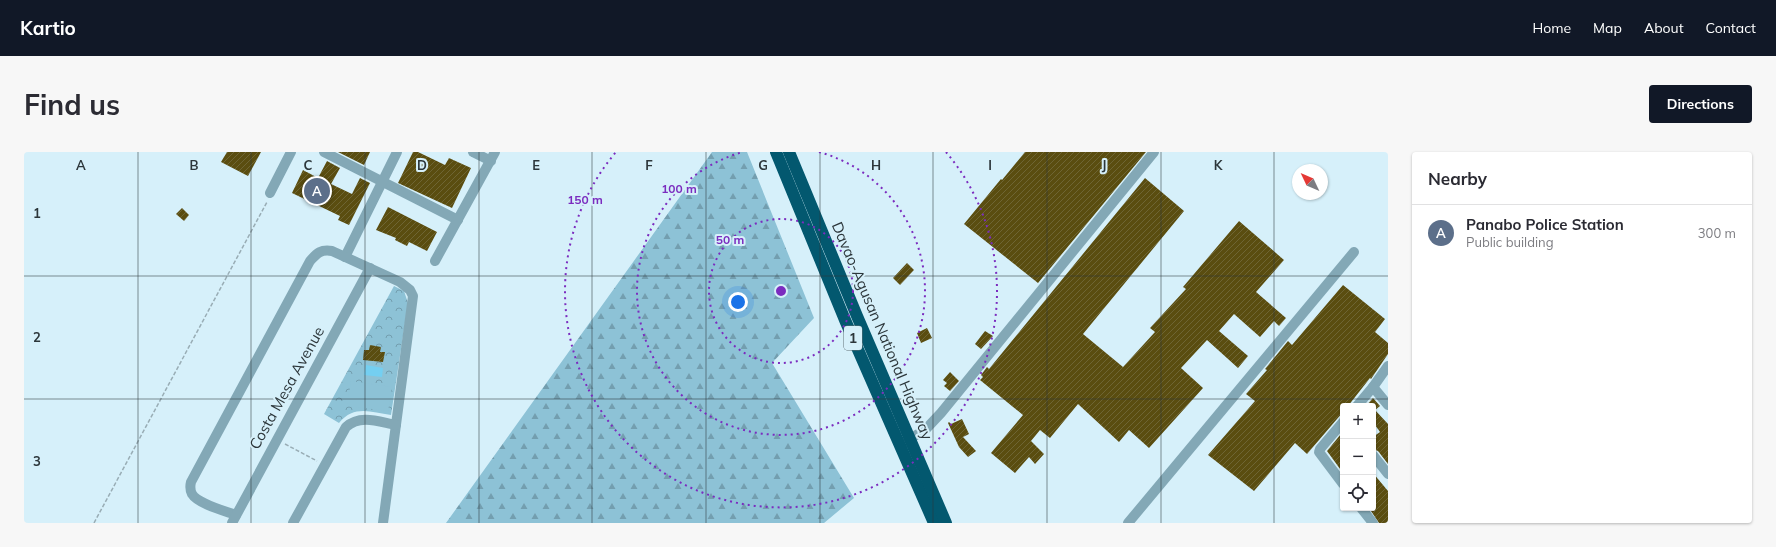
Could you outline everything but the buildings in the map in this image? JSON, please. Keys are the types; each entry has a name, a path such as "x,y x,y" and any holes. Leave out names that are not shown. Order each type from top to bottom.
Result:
{"highway":[{"name":"Davao-Agusan National Highway","path":"776,152 905,441 946,523"},
{"name":"Davao-Agusan National Highway","path":"789,152 851,318"},
{"name":"Davao-Agusan National Highway","path":"905,441 934,523"}],"street":[{"path":"270,193 291,152"},
{"path":"324,152 458,220"},
{"path":"345,257 397,152"},
{"path":"435,261 493,156 473,152"},
{"path":"905,441 925,430 941,413 1154,152"},
{"path":"234,519 196,498 192,494 190,488 191,482 310,261 320,251 326,250 400,282 410,290 413,296 383,523"},
{"path":"1128,523 1354,252"},
{"name":"Costa Mesa Avenue","path":"234,519 370,268"},
{"path":"1360,403 1388,366"},
{"path":"1373,387 1388,405"},
{"path":"293,523 340,434 352,422 360,419 367,419 396,426"},
{"path":"1340,426 1319,452 1340,480"},
{"path":"1376,459 1388,474"},
{"path":"1363,511 1373,523"}],"path":[{"path":"94,523 261,213 270,193"},
{"path":"276,439 324,464"}],"green space":[{"path":"712,152 747,152 814,318 772,363 854,498 824,523 446,523"},
{"path":"394,286 404,291 408,303 391,415 363,411 350,414 339,423 324,414"},
{"path":"351,381 392,387 388,411 347,406"}],"shaded area":[{"path":"366,365 383,368 382,377 364,375"}],"place":[{"name":"Panabo Police Station","path":"317,191"}]}
